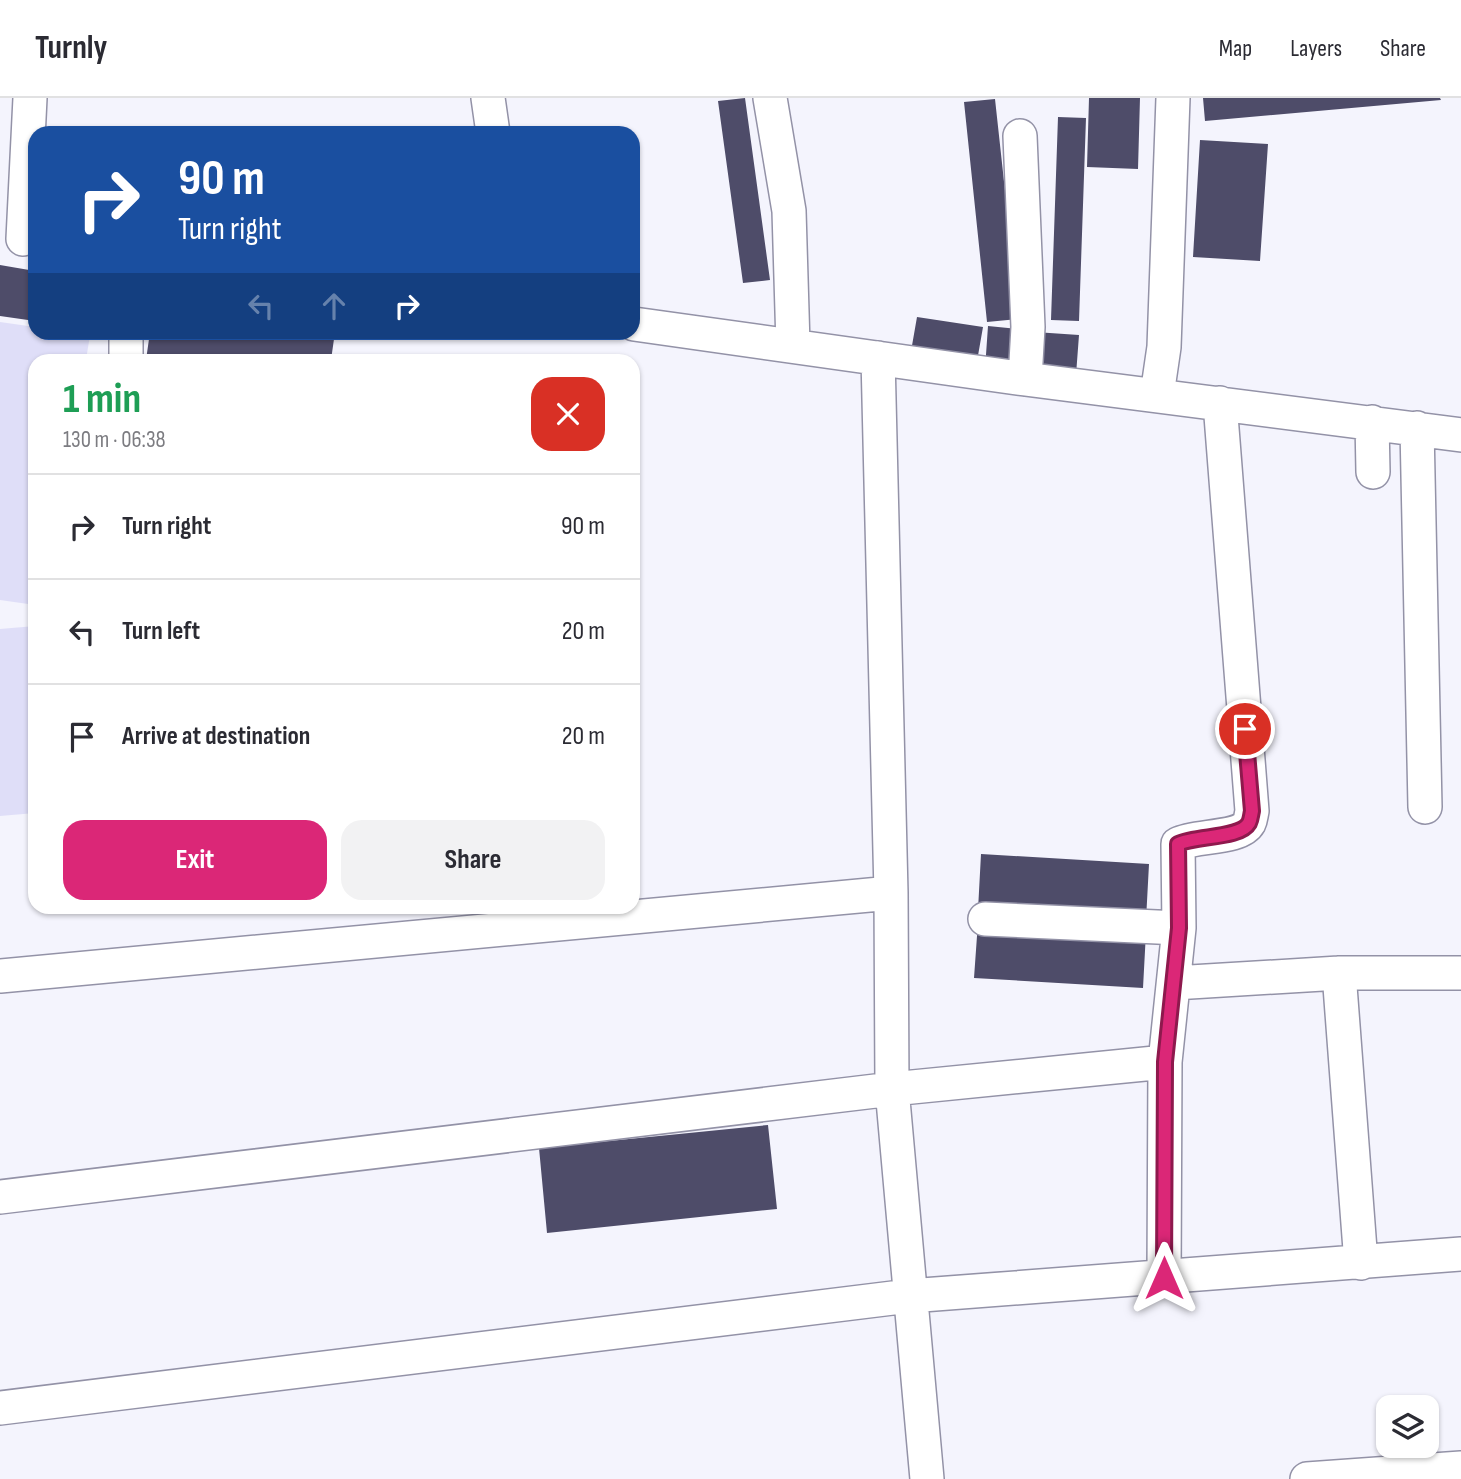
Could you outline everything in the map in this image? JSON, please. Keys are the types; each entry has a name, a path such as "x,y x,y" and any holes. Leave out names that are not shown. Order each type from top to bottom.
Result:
{"street":[{"path":"19,238 30,98"},
{"path":"488,98 492,126"},
{"path":"770,98 789,211 793,345"},
{"path":"1157,395 1164,347 1173,98"},
{"path":"1020,136 1028,327 1025,379"},
{"path":"640,325 1025,379 1461,435"},
{"path":"878,358 891,893 892,1089 927,1479"},
{"path":"1164,1278 1165,1062 1179,928 1178,844 1188,839 1238,832 1249,824 1252,811 1220,403"},
{"path":"1372,422 1373,472"},
{"path":"1417,428 1426,807"},
{"path":"0,976 891,893"},
{"path":"985,919 1179,928"},
{"path":"1174,983 1339,973 1461,973"},
{"path":"1339,973 1361,1263"},
{"path":"0,1197 892,1089 1165,1062"},
{"path":"0,1408 909,1296 1461,1254"},
{"path":"1307,1479 1461,1468"}],"shaded area":[{"path":"0,322 28,326 28,340 89,340 87,354 28,354 28,604 0,600"},
{"path":"28,627 28,814 0,816 0,629"}],"building":[{"path":"745,98 770,280 743,283 718,101"},
{"path":"1089,98 1140,98 1138,169 1087,167"},
{"path":"1203,98 1440,98 1441,100 1205,121"},
{"path":"995,99 1019,319 987,322 964,102"},
{"path":"1058,117 1086,118 1079,321 1051,320"},
{"path":"1200,140 1268,144 1260,261 1193,257"},
{"path":"0,265 28,270 28,320 0,316"},
{"path":"917,317 983,327 976,367 910,357"},
{"path":"988,326 1018,329 1015,371 985,369"},
{"path":"1035,332 1079,335 1076,375 1032,372"},
{"path":"149,340 334,340 332,354 147,354"},
{"path":"981,854 1149,864 1146,920 978,910"},
{"path":"978,922 1146,932 1143,988 974,978"},
{"path":"768,1125 777,1209 547,1233 539,1148"}],"route":[{"path":"1164,1278 1165,1062 1179,928 1178,844 1188,839 1238,832 1249,824 1252,811 1245,729"}]}
